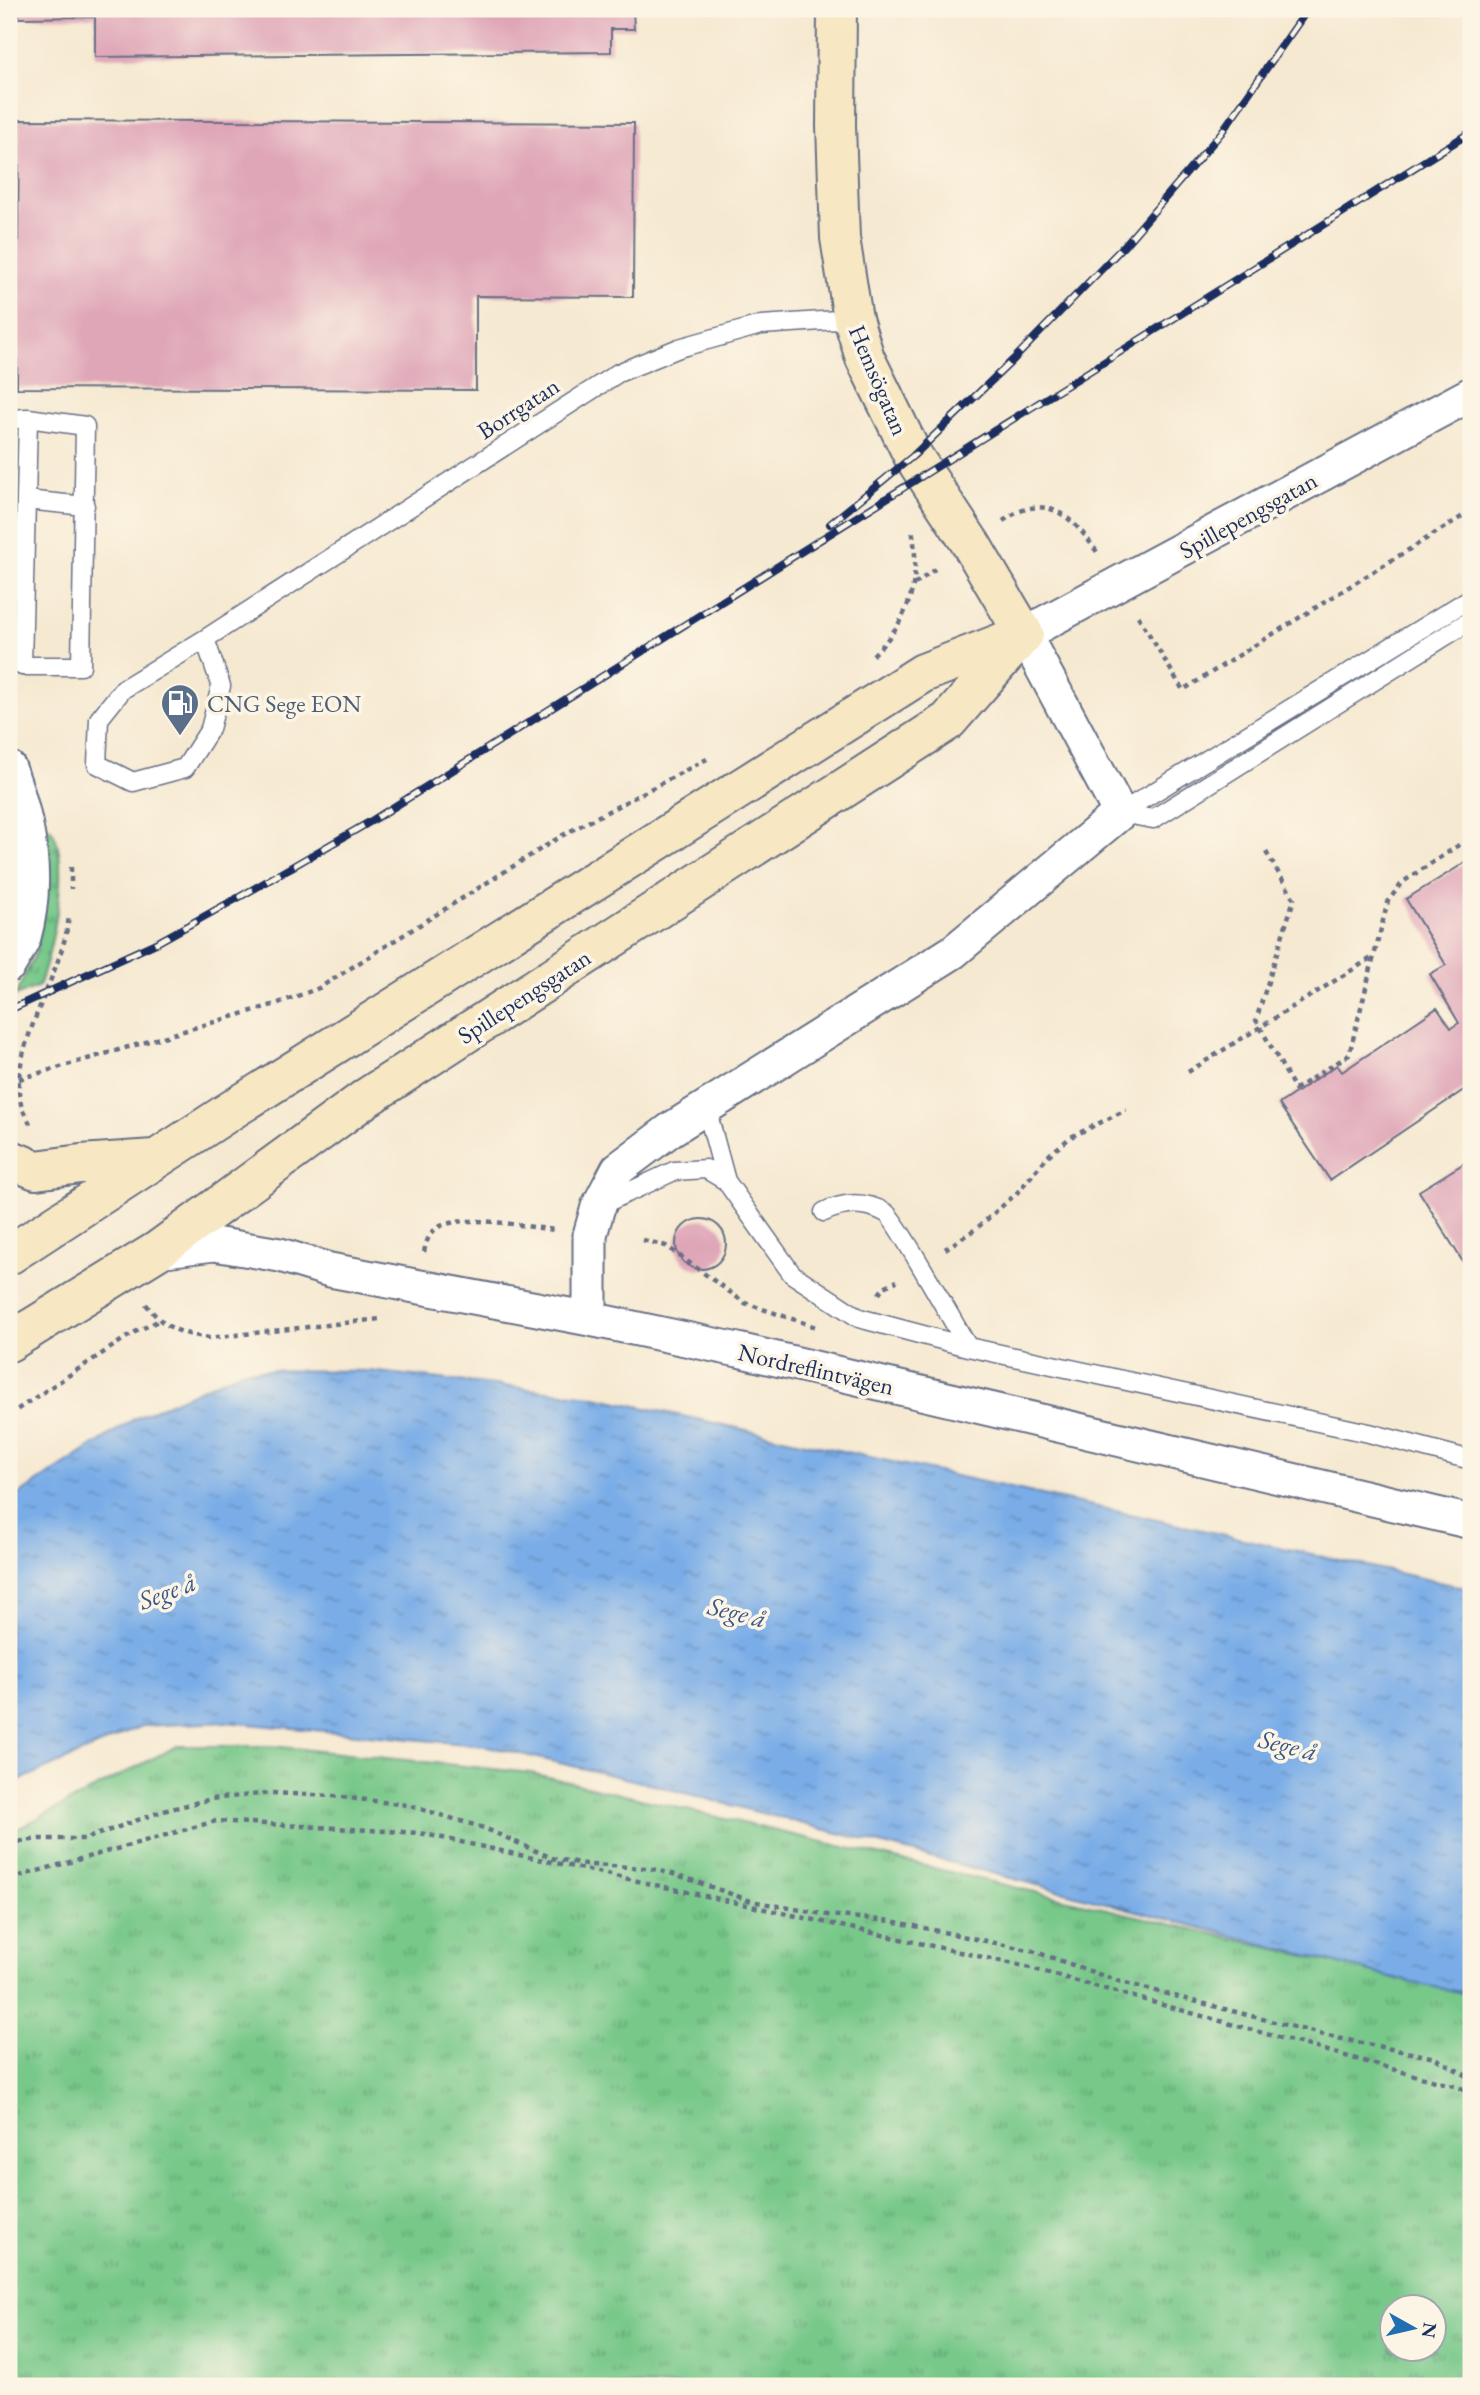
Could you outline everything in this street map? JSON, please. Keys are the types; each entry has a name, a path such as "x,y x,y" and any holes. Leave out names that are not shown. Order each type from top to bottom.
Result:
{"street":[{"name":"Hemsögatan","path":"837,9 836,126 840,238 853,319 865,358 913,456 971,544 1024,634"},
{"name":"Spillepengsgatan","path":"9,1255 923,673 1024,634 1471,394"},
{"name":"Spillepengsgatan","path":"10,1339 157,1251 366,1098 948,721 1024,634"},
{"path":"590,1319 590,1235 598,1207 618,1169 670,1130 953,952 1120,813 1024,634"},
{"path":"9,768 30,844 32,886 24,939 9,965"},
{"path":"9,1159 36,1170 156,1159"},
{"name":"Nordreflintvägen","path":"157,1251 214,1244 280,1255 330,1270 738,1350 1471,1522"}],"lane":[{"name":"Borrgatan","path":"205,639 221,686 210,729 185,768 133,782 97,764 99,719 123,689 618,373 679,348 761,325 853,319"},
{"path":"9,419 28,418 85,426 81,666 22,666 28,418"},
{"path":"26,500 85,506"},
{"path":"1120,813 1471,598"},
{"path":"1120,813 1153,820 1471,620"},
{"path":"706,1107 726,1181 792,1274 859,1318 968,1347 1369,1433 1471,1460"},
{"path":"598,1207 674,1171 706,1169 726,1181"},
{"path":"824,1212 841,1204 857,1203 888,1214 968,1347"}],"path":[{"path":"1183,690 1471,510"},
{"path":"868,660 888,641 903,618 914,584 916,550 911,521"},
{"path":"19,1079 276,1004 318,988 563,835 716,754"},
{"path":"1266,852 1294,899 1256,1020 1296,1089 1349,1055 1388,901 1403,882 1471,837"},
{"path":"1188,1072 1374,957"},
{"path":"877,1296 884,1287 902,1279 977,1228 1016,1194 1050,1154 1071,1137 1126,1110"},
{"path":"420,1264 428,1238 437,1228 451,1221 466,1220 566,1231"},
{"path":"643,1240 666,1245 745,1303 823,1330"},
{"path":"9,1415 132,1333 158,1321 184,1334 209,1338 386,1319"},
{"path":"9,1843 39,1839 85,1839 163,1811 211,1799 271,1794 333,1796 407,1805 484,1828 552,1858 590,1865 648,1868 751,1900 828,1915 891,1921 1033,1951 1121,1982 1328,2036 1435,2058 1471,2078"},
{"path":"9,1879 216,1821 420,1833 1023,1966 1471,2091"}],"green space":[{"path":"40,825 51,829 57,843 60,862 58,906 39,986 15,996 36,952 44,910"},
{"path":"177,1746 271,1746 531,1773 1471,1995 1471,2386 9,2386 9,1833"}],"water":[{"name":"Sege å","path":"244,1370 369,1371 591,1396 1471,1589 1471,1994 1413,1983 658,1786 487,1746 226,1722 142,1726 9,1785 9,1501 134,1419"}],"building":[{"path":"19,9 633,9 634,29 611,29 611,52 95,57 95,17 19,18"},
{"path":"19,120 634,123 633,297 476,296 476,390 17,388"},
{"path":"1471,859 1471,1085 1330,1180 1279,1104 1337,1065 1342,1072 1437,1008 1451,1028 1459,1023 1430,974 1446,965 1406,899"},
{"path":"1471,1159 1471,1256 1463,1262 1419,1191"},
{"path":"701,1219 719,1226 726,1244 719,1262 701,1269 683,1262 676,1244 683,1226"}],"railway":[{"path":"830,524 913,456 1013,360 1124,246 1221,133 1308,9"},
{"path":"9,1010 158,942 373,820 1471,132"}],"place":[{"name":"CNG Sege EON","path":"180,737"}]}
